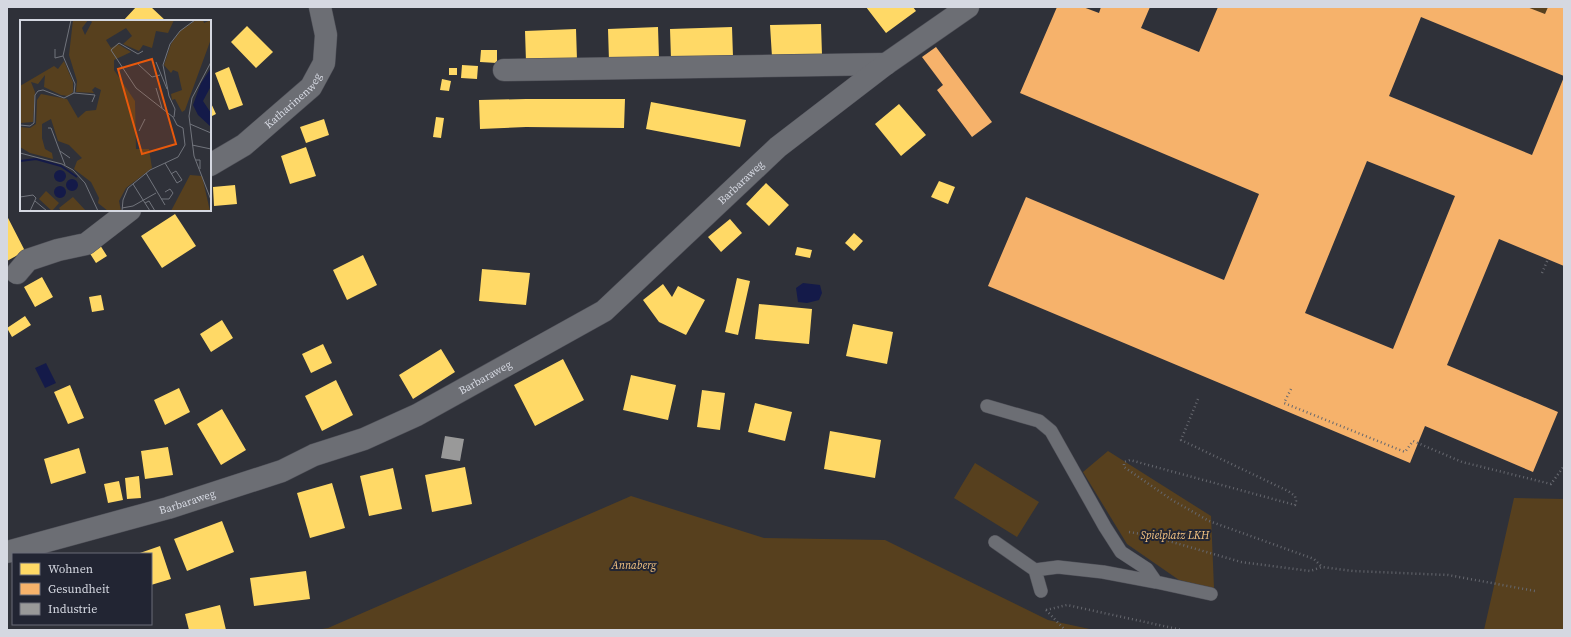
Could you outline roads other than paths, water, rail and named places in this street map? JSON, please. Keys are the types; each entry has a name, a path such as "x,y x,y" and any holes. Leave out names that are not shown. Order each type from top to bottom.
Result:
{"street":[{"name":"Katharinenweg","path":"211,164 244,145 311,87 324,62 326,34 320,7"},
{"name":"Barbaraweg","path":"7,552 168,508 282,471 314,455 364,439 418,415 604,311 778,147 886,64 968,7"},
{"path":"504,70 886,64"},
{"path":"16,273 28,260 58,250 86,244 129,211"}],"lane":[{"path":"987,406 1039,421 1051,431 1105,527 1121,552 1147,568 1156,582"},
{"path":"995,542 1035,570 1041,591"},
{"path":"1035,570 1058,567 1103,572 1211,594"}],"park label":[{"name":"Spielplatz LKH","path":"1175,535"},
{"name":"Annaberg","path":"634,565"}]}
